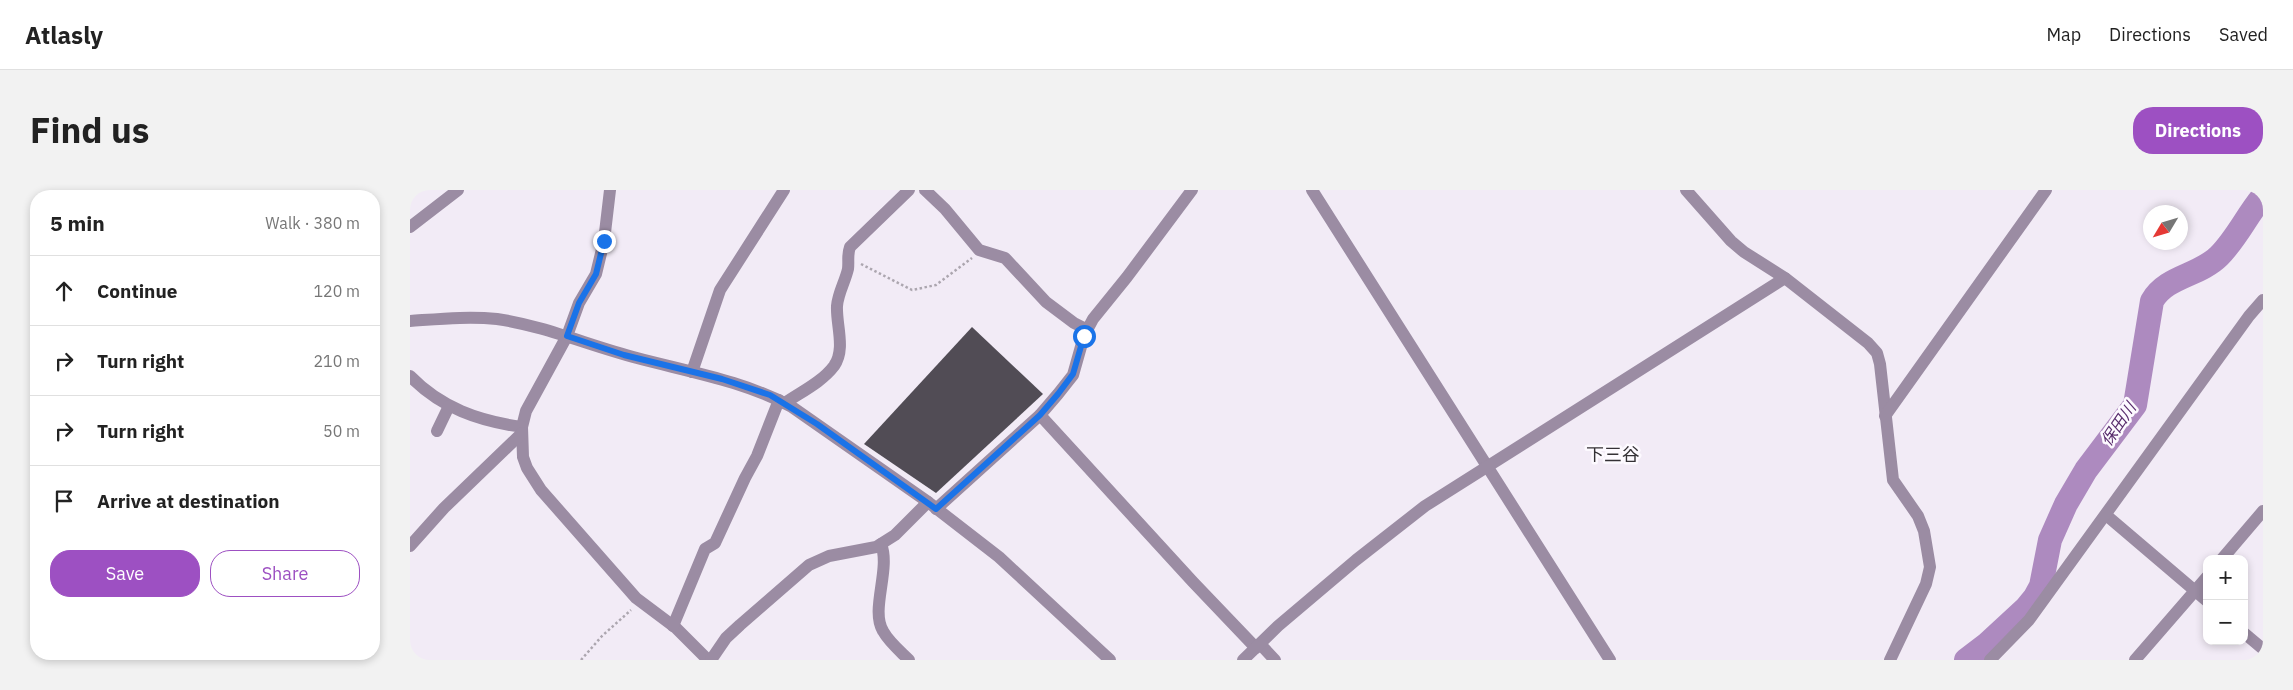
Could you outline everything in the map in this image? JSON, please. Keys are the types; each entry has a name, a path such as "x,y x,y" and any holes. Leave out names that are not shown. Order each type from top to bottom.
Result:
{"street":[{"path":"410,227 458,190"},
{"path":"610,190 602,256 596,274 579,303 567,336 526,411 522,430 524,457 527,468 541,490 640,602 673,626 709,660 726,638 809,565 829,556 876,547 895,535 1040,415 1073,374 1093,319 1127,277 1188,192"},
{"path":"692,372 720,290 784,190"},
{"path":"673,626 705,549 715,543 782,401 826,374 839,356 837,303 848,268 850,247 909,190"},
{"path":"925,190 981,251 990,252 1005,258 1046,302 1074,323 1088,330"},
{"path":"1312,190 1610,660"},
{"path":"1686,190 1731,241 1744,252 1785,278 1868,343 1877,353 1880,364 1884,416 1893,480 1918,516 1924,531 1930,567 1926,584 1890,660"},
{"path":"1884,416 2046,190"},
{"path":"1243,660 1278,626 1356,560 1425,506 1785,278"},
{"path":"1990,660 2030,620 2243,324 2263,300"},
{"path":"410,321 472,317 526,324 624,355 745,386 782,401 932,506 999,557 1110,660"},
{"path":"410,376 426,391 449,406 493,423 522,430"},
{"path":"437,431 449,406"},
{"path":"1040,415 1192,582 1275,660"},
{"path":"410,546 444,508 522,430"},
{"path":"2225,555 2263,511"},
{"path":"2106,515 2206,600"},
{"path":"881,544 885,557 880,624 889,639 909,660"},
{"path":"2136,660 2203,582"},
{"path":"2248,636 2263,649"}],"path":[{"path":"848,258 912,290 936,285 981,251"},
{"path":"581,660 602,636 640,602"}],"building":[{"path":"972,327 1043,394 936,493 864,444"}],"waterway":[{"name":"保田川","path":"1966,660 1987,644 2026,608 2035,597 2041,586 2050,540 2066,504 2086,470 2135,405 2152,301 2166,286 2211,263 2219,256 2263,196"}],"district":[{"name":"下三谷","path":"1613,455"}],"route":[{"path":"604,241 602,256 596,274 579,303 567,336 624,355 722,379 770,395 817,424 936,509 1040,415 1058,394 1073,374 1084,336"}]}
